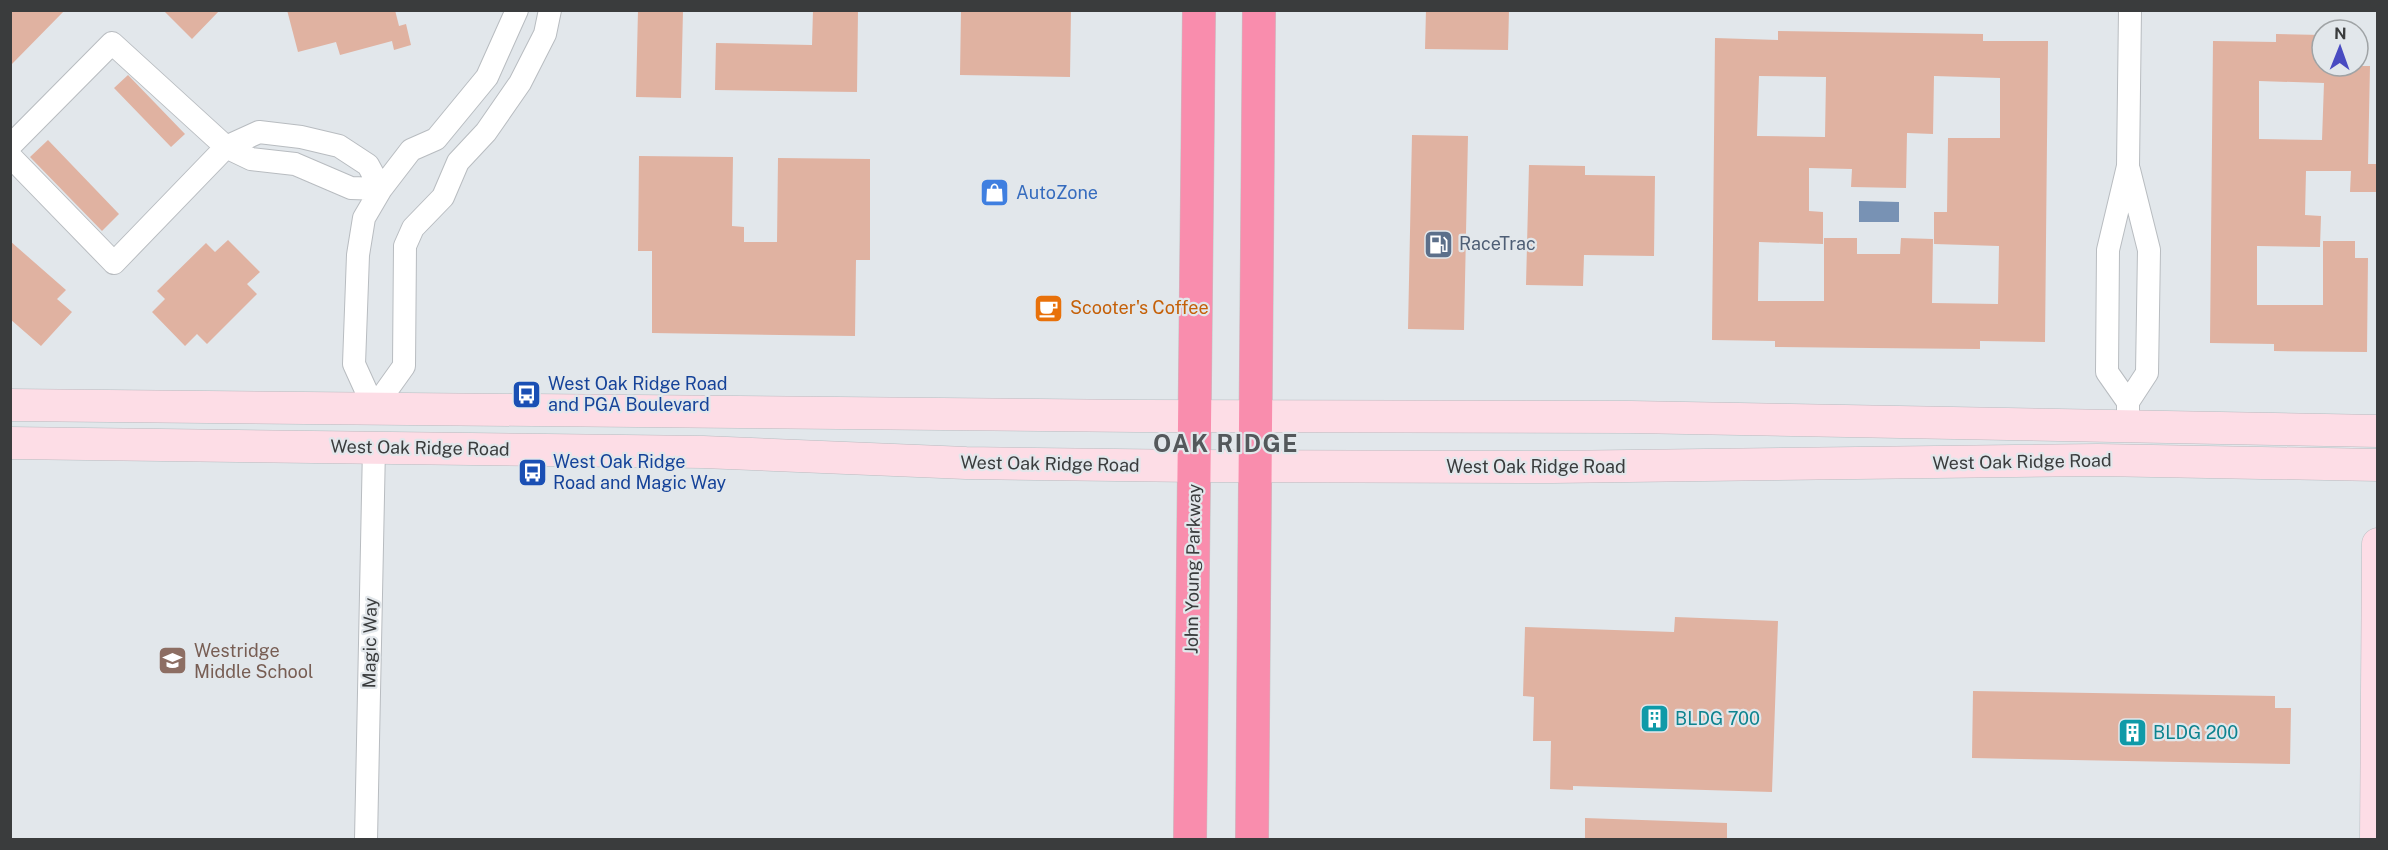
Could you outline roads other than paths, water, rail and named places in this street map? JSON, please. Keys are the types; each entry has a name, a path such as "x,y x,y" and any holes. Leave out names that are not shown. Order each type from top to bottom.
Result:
{"highway":[{"name":"John Young Parkway","path":"1190,840 1199,10"},
{"path":"1252,840 1259,10"}],"street":[{"path":"374,447 374,408 354,364 358,255 364,218 381,189 411,150 436,139 487,77 517,10"},
{"path":"374,408 404,366 405,246 413,228 443,197 458,162 486,132 520,83 545,34 550,10"},
{"path":"2128,414 2107,372 2108,250 2128,166 2130,10"},
{"path":"10,146 112,43 226,147 251,159 295,164 351,188 381,189"},
{"path":"10,156 114,262 226,147 259,132 301,137 339,146 368,165 381,189"},
{"path":"1836,464 1862,443 1885,440 2062,441 2099,437 2128,414 2147,373 2149,250 2128,166"},
{"name":"West Oak Ridge Road","path":"10,405 1256,417 2128,414 2378,431"},
{"name":"West Oak Ridge Road","path":"10,443 703,452 966,463 1195,466 1836,464 2098,460 2378,465"},
{"name":"Magic Way","path":"366,840 374,447"},
{"path":"2376,840 2378,544"}],"water":[{"path":"1859,201 1899,202 1899,222 1859,222"}],"place":[{"name":"AutoZone","path":"995,193"},
{"name":"RaceTrac","path":"1438,244"},
{"name":"Scooter's Coffee","path":"1049,308"},
{"name":"West Oak Ridge Road and PGA Boulevard","path":"527,394"},
{"name":"West Oak Ridge Road and Magic Way","path":"532,472"},
{"name":"Westridge Middle School","path":"173,661"},
{"name":"BLDG 700","path":"1654,719"},
{"name":"BLDG 200","path":"2132,733"}],"district":[{"name":"OAK RIDGE","path":"1226,444"}]}
